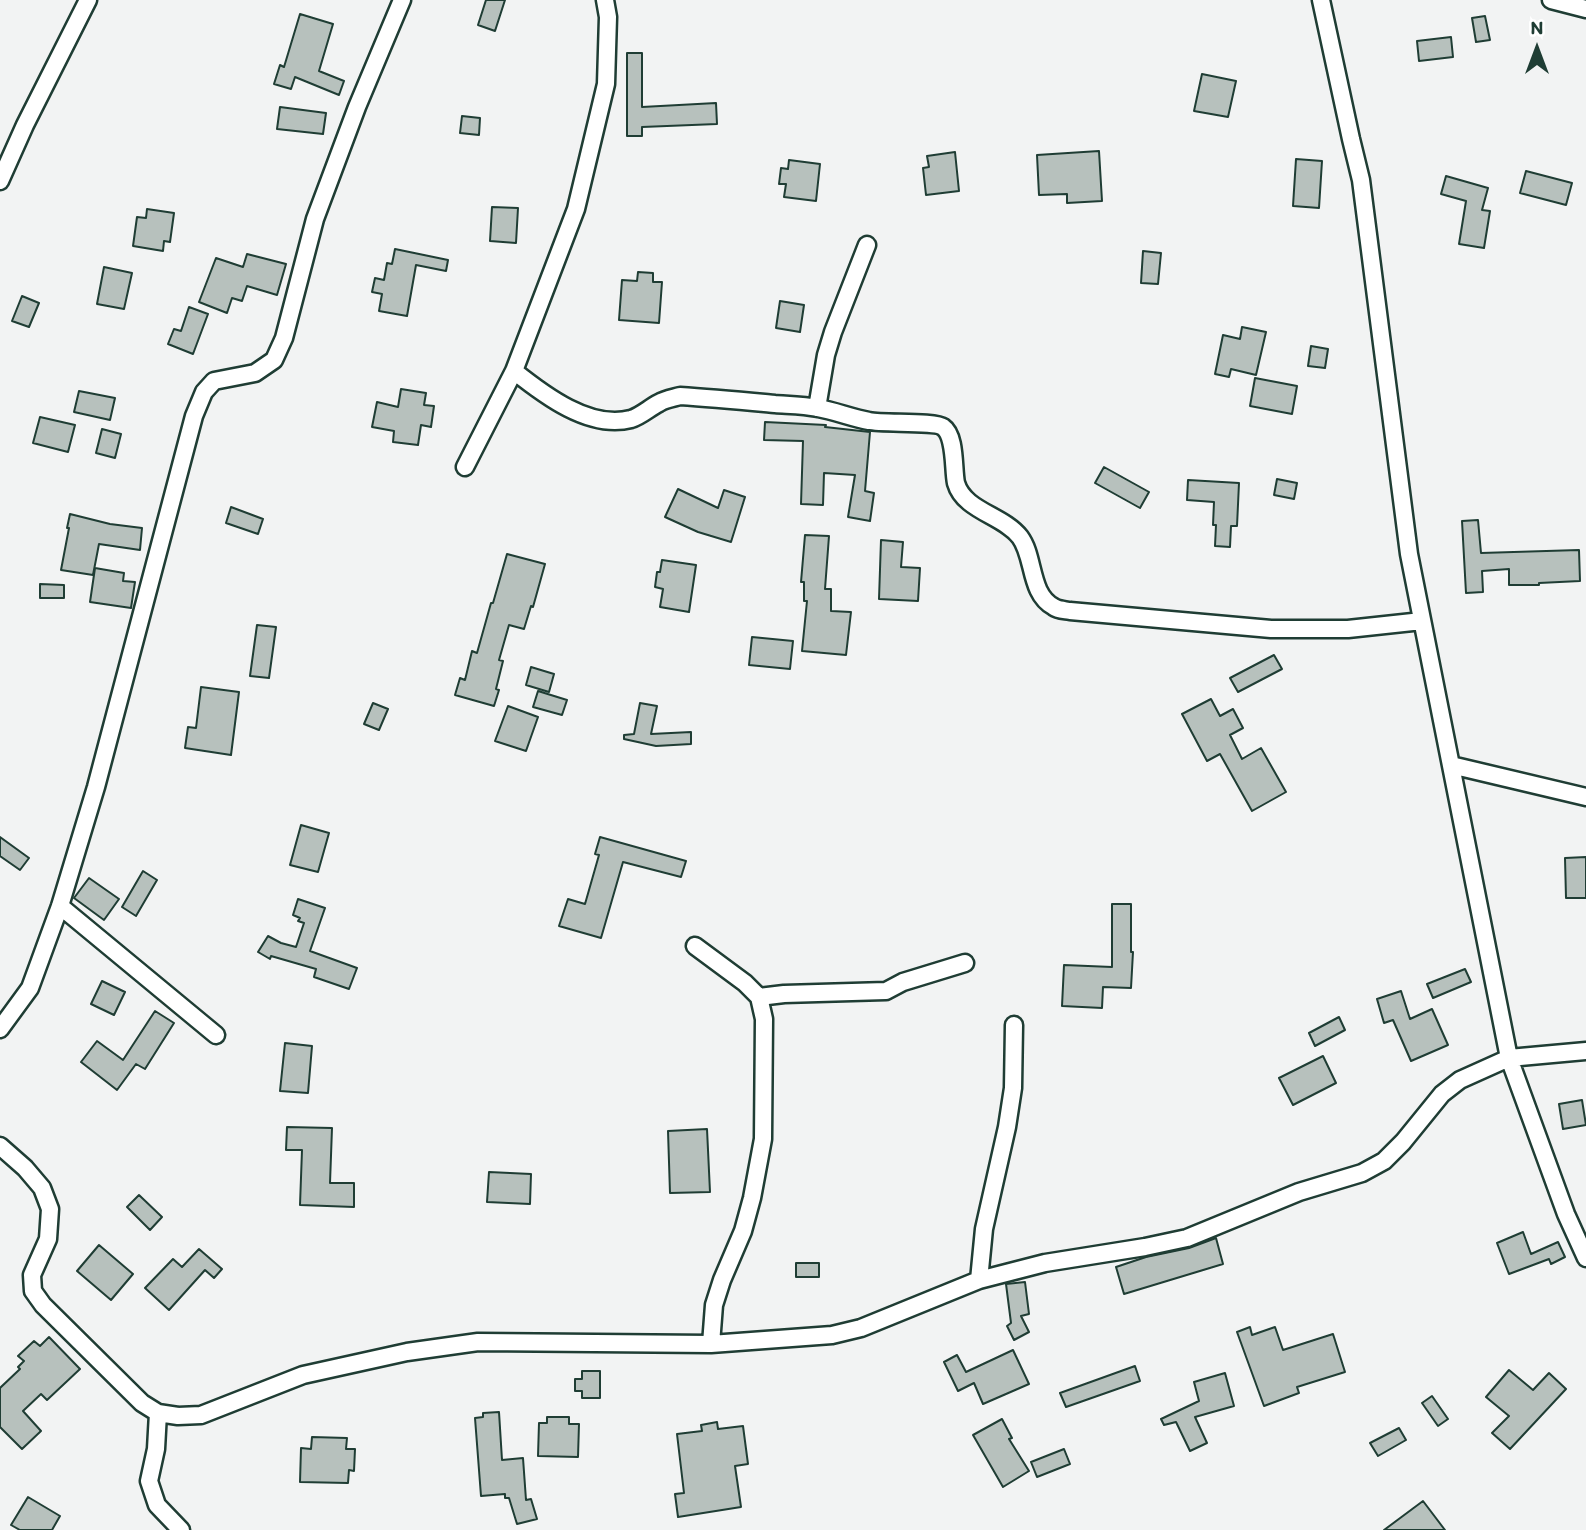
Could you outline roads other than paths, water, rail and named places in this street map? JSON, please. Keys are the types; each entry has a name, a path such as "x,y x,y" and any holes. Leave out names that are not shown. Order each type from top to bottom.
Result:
{"street":[{"path":"0,181 25,125 89,0"},
{"path":"0,1030 30,988 60,906 96,787 194,416 204,392 214,381 256,373 274,360 284,338 315,219 357,107 402,0"},
{"path":"465,467 514,371 576,209 606,84 608,17 605,0"},
{"path":"1321,0 1362,180 1409,554 1509,1058 1566,1214 1586,1258"},
{"path":"1551,0 1586,9"},
{"path":"817,408 826,355 833,332 867,245"},
{"path":"514,371 543,394 587,416 611,423 634,418 661,401 680,396 817,408 869,421 932,424 943,427 950,436 956,483 961,494 1012,529 1020,538 1028,553 1042,596 1054,607 1070,611 1271,629 1348,629 1422,621"},
{"path":"1451,765 1586,797"},
{"path":"60,906 216,1035"},
{"path":"695,946 745,983 758,997 764,1019 763,1139 743,1231 714,1305 711,1344"},
{"path":"758,997 886,991 903,982 965,963"},
{"path":"979,1280 984,1229 1013,1088 1014,1025"},
{"path":"0,1146 42,1188 50,1209 48,1240 32,1275 33,1291 43,1305 142,1403 158,1413 201,1415 312,1373 407,1352 478,1342 711,1344 832,1335 861,1328 979,1280 1045,1263 1187,1238 1299,1192 1362,1172 1384,1161 1442,1094 1460,1080 1509,1058 1586,1051"},
{"path":"158,1413 156,1449 149,1481 157,1505 181,1530"}]}
